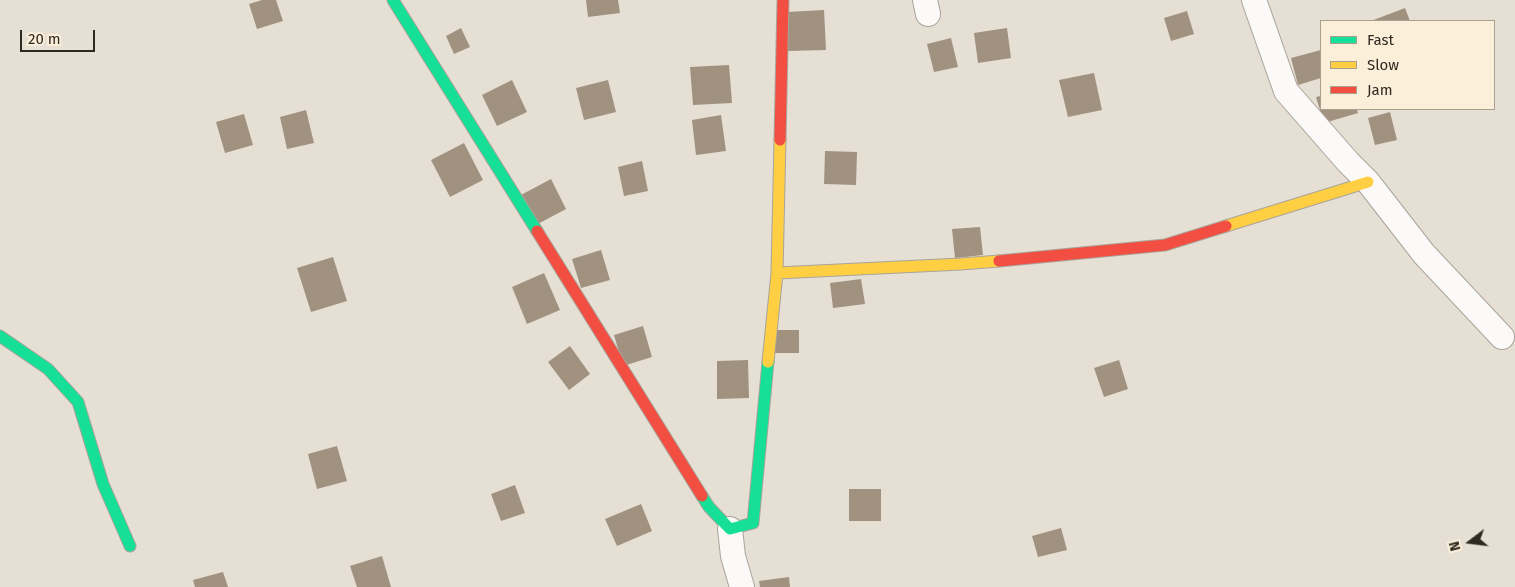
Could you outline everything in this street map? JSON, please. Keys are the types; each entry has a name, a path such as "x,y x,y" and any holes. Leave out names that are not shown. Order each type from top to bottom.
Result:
{"street":[{"path":"393,0 709,507 730,529 733,556 742,587"},
{"path":"730,529 753,523 778,273 783,0"},
{"path":"1254,0 1286,92 1368,182 1424,254 1502,337"},
{"path":"778,273 962,264 1165,245 1368,182"},
{"path":"0,336 48,369 78,402 103,484 130,546"}],"building":[{"path":"262,0 276,0 283,21 257,29 249,4"},
{"path":"586,0 618,0 620,13 588,17"},
{"path":"1405,8 1410,20 1374,20"},
{"path":"824,10 826,50 788,51 787,12"},
{"path":"1187,11 1194,34 1171,41 1164,18"},
{"path":"461,28 470,47 454,54 446,36"},
{"path":"1007,28 1011,58 978,63 974,33"},
{"path":"951,38 958,67 934,72 927,44"},
{"path":"1320,50 1320,78 1298,85 1291,58"},
{"path":"729,65 732,103 693,105 690,67"},
{"path":"1094,73 1102,110 1068,117 1059,80"},
{"path":"512,80 527,112 497,126 482,95"},
{"path":"608,80 616,112 584,120 576,88"},
{"path":"1320,96 1320,110 1316,97"},
{"path":"306,110 314,143 287,149 280,117"},
{"path":"1320,110 1357,110 1358,113 1324,123"},
{"path":"1390,112 1397,140 1375,145 1368,118"},
{"path":"244,114 253,145 225,153 216,122"},
{"path":"721,115 726,151 696,155 692,120"},
{"path":"464,143 483,180 450,197 431,160"},
{"path":"825,151 857,152 856,185 824,184"},
{"path":"642,161 648,191 624,196 618,167"},
{"path":"551,179 566,209 534,226 519,196"},
{"path":"980,227 983,255 955,258 952,229"},
{"path":"601,250 610,280 581,288 572,259"},
{"path":"333,257 347,301 311,312 297,268"},
{"path":"544,273 560,310 527,324 512,287"},
{"path":"861,279 865,304 833,308 830,283"},
{"path":"643,326 652,357 623,366 614,335"},
{"path":"774,330 799,330 799,353 774,353"},
{"path":"570,346 590,374 569,390 548,362"},
{"path":"748,360 749,398 717,399 717,361"},
{"path":"1119,360 1128,389 1104,397 1094,368"},
{"path":"337,446 347,481 317,489 308,454"},
{"path":"515,485 525,513 501,521 491,494"},
{"path":"849,489 881,489 881,521 849,521"},
{"path":"641,504 652,531 617,546 605,519"},
{"path":"1061,528 1067,550 1038,557 1032,536"},
{"path":"382,556 391,587 357,587 350,566"},
{"path":"223,572 228,587 195,587 193,580"},
{"path":"789,577 790,587 760,587 759,581"}],"traffic: fast":[{"path":"393,0 537,231"},
{"path":"0,336 48,369 78,402 103,484 130,546"},
{"path":"702,496 709,507 730,529 753,523 768,362"}],"traffic: slow":[{"path":"768,362 777,273 780,140"},
{"path":"1226,226 1368,182"},
{"path":"777,273 999,261"}],"traffic: jam":[{"path":"780,140 783,0"},
{"path":"999,261 1165,245 1226,226"},
{"path":"537,231 702,496"}]}
